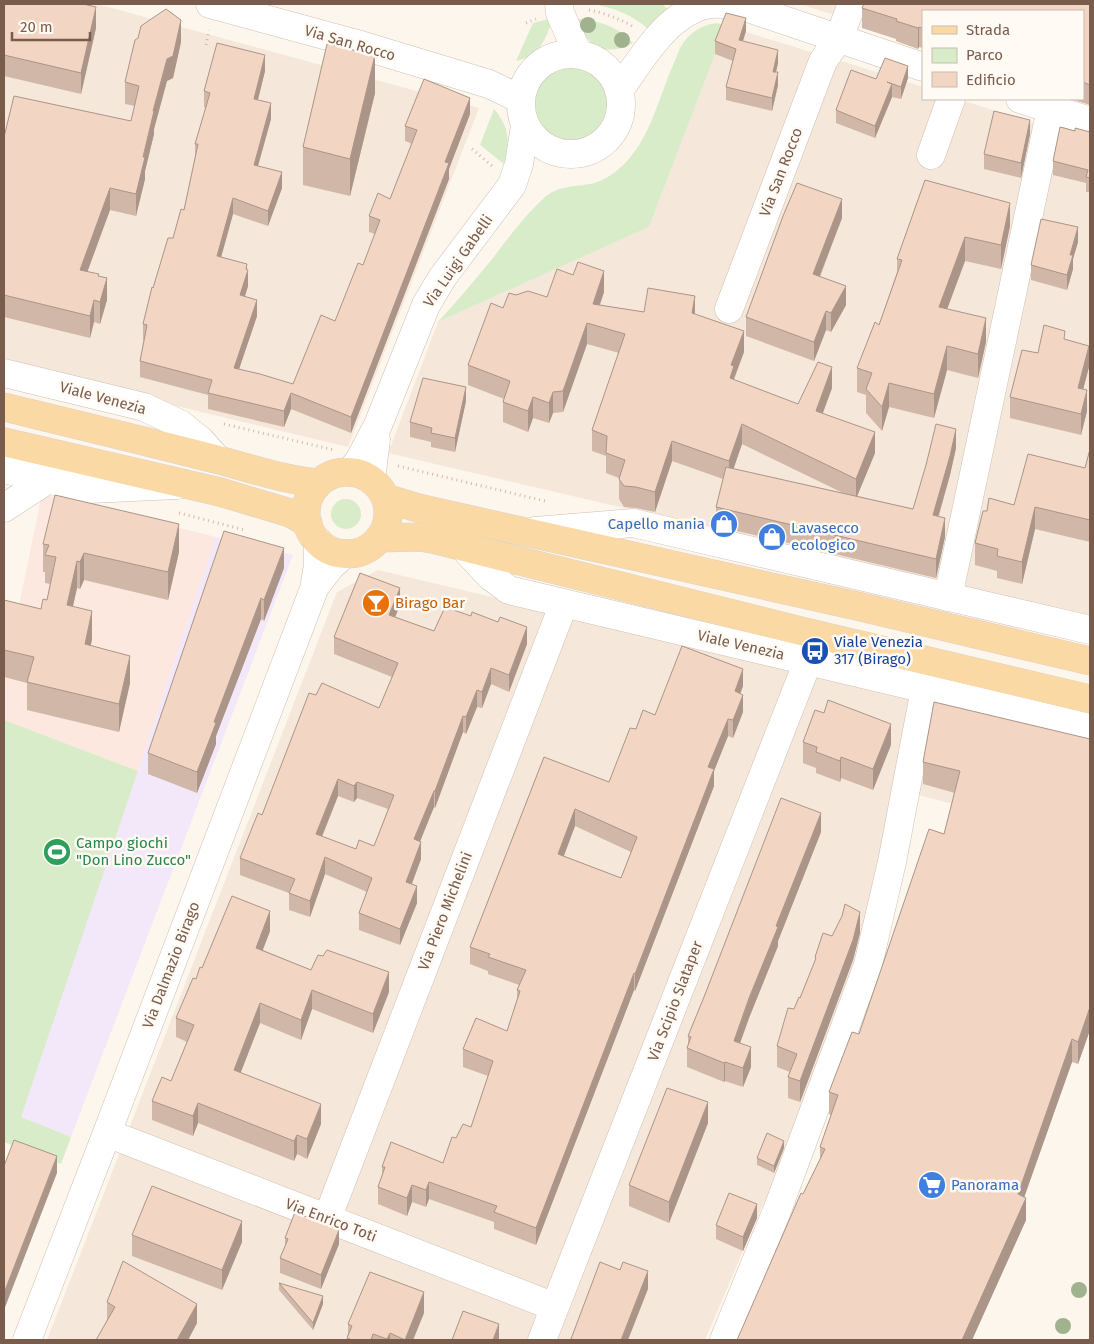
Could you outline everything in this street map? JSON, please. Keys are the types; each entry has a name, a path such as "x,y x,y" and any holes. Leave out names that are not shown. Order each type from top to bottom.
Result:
{"main road":[{"name":"Viale Venezia","path":"4,407 217,459 273,476 301,482 319,483"},
{"path":"4,442 220,492 290,513 313,532 328,549 344,554 367,549 379,538 386,525 387,506 368,473"},
{"path":"313,532 306,514 311,493 319,483 337,473 368,473 418,508 857,606 1090,661"},
{"name":"Viale Venezia","path":"379,538 419,537 797,630 1090,699"}],"street":[{"name":"Via San Rocco","path":"212,4 522,92"},
{"path":"604,66 645,37 671,25 692,10 702,6 720,4 742,6 922,67"},
{"name":"Via San Rocco","path":"729,309 823,61 839,38 852,4"},
{"path":"568,9 578,54"},
{"path":"551,58 568,9"},
{"path":"619,91 645,37"},
{"path":"564,54 578,54 591,58 604,66 613,77 619,91 622,106 618,122 611,135 600,146 586,153 570,155 554,152 542,146 532,137 524,126 521,112 522,92 530,74 539,64 564,54"},
{"path":"931,155 951,100"},
{"path":"1023,100 1090,122"},
{"path":"948,597 1051,109"},
{"name":"Via Luigi Gabelli","path":"368,473 378,425 426,305 490,204 503,177 520,164 524,126"},
{"name":"Via Luigi Gabelli","path":"503,177 542,167 570,155"},
{"name":"Viale Venezia","path":"4,373 144,407 180,424 217,459"},
{"path":"4,469 89,489 186,485"},
{"path":"4,508 47,480"},
{"path":"524,532 633,523 1090,630"},
{"name":"Via Dalmazio Birago","path":"27,1340 314,589 318,565 313,532"},
{"name":"Viale Venezia","path":"464,548 490,576 509,590 1090,728"},
{"name":"Via Dalmazio Birago","path":"314,589 330,567 344,554"},
{"name":"Via Piero Michelini","path":"327,1219 564,604"},
{"name":"Via Scipio Slataper","path":"542,1340 808,661"},
{"path":"724,1340 778,1208 868,965 892,862 925,689"},
{"name":"Via Enrico Toti","path":"107,1133 556,1307"}],"path":[{"path":"568,9 602,13 613,17 624,22 645,37"},
{"path":"472,149 503,177"},
{"path":"272,436 368,473 549,502"},
{"path":"174,512 251,531"}],"shaded area":[{"path":"4,4 97,4 479,108 348,447 4,365"},
{"path":"800,4 838,4 834,15"},
{"path":"726,26 922,87 922,100 961,100 1090,141 1090,616 388,453 438,322 649,227"},
{"path":"42,494 216,537 138,771 4,720 4,678"},
{"path":"216,537 293,555 71,1137 20,1117"},
{"path":"378,570 1090,739 957,805 914,794 859,967 788,1163 764,1202 705,1340 47,1340 337,592"}],"green space":[{"path":"594,4 662,4 669,10 648,29 623,13"},
{"path":"553,18 541,46 531,55 516,61 533,23"},
{"path":"577,19 608,25 633,43 613,50 600,48 589,40"},
{"path":"717,23 726,26 649,227 438,322 524,219 545,197 552,192 566,187 595,183 615,172 627,162 651,123 683,43 700,28"},
{"path":"570,61 587,64 601,74 611,88 614,105 611,122 601,136 587,146 570,149 553,146 539,136 529,122 526,105 529,88 539,74 553,64"},
{"path":"494,109 506,129 508,142 504,164 480,145"},
{"path":"346,499 357,503 361,514 357,525 346,529 335,525 331,514 335,503"},
{"name":"Campo giochi \"Don Lino Zucco\"","path":"4,720 138,771 21,1117 71,1137 61,1164 4,1142"}],"building":[{"path":"4,4 83,4 96,7 81,73 4,55"},
{"path":"864,4 1090,4 1090,85 1084,82 1084,10 922,10 922,28 918,28 862,8"},
{"path":"166,9 181,20 173,56 167,59 153,111 136,194 110,188 80,270 99,274 98,276 107,278 100,302 94,300 90,316 4,295 4,137 14,96 131,121 139,86 125,82 135,40 138,38 141,26"},
{"path":"726,13 746,18 739,40 778,50 773,72 778,72 772,98 726,87 736,49 715,41"},
{"path":"217,43 265,55 254,99 271,103 254,165 282,172 268,211 233,198 217,256 247,264 246,269 248,270 240,295 257,300 234,368 293,384 321,315 335,321 358,263 363,265 380,220 369,216 378,193 390,199 417,130 405,126 424,79 470,98 445,162 449,163 351,417 291,393 284,411 208,393 212,380 140,361 147,325 143,324 152,287 168,238 173,238 181,209 184,210 198,144 195,144 210,93 204,91"},
{"path":"327,44 375,55 350,159 303,147"},
{"path":"885,58 908,66 901,87 887,82 892,84 875,126 836,110 851,70 876,79"},
{"path":"994,111 1030,120 1021,163 984,154"},
{"path":"1060,127 1090,132 1090,178 1086,177 1088,170 1053,161"},
{"path":"925,180 1010,203 1001,245 965,237 939,307 986,318 978,354 947,346 934,394 889,383 882,407 866,389 872,373 857,368 875,322 879,325 902,260 897,259"},
{"path":"797,183 842,199 813,274 846,286 831,313 826,311 814,342 746,317"},
{"path":"1041,219 1078,227 1070,255 1073,255 1067,275 1031,265"},
{"path":"578,262 604,271 593,304 644,312 648,288 695,296 692,313 744,331 731,365 734,366 730,378 798,404 818,362 832,367 816,411 875,432 856,479 742,424 729,461 672,441 655,492 624,486 619,479 625,460 606,453 607,436 592,430 625,334 587,323 563,391 553,392 549,403 533,397 528,411 503,402 510,381 468,365 491,303 503,308 509,293 516,295 528,291 547,297 557,269 573,275"},
{"path":"1044,325 1065,331 1064,339 1089,346 1078,388 1087,390 1081,414 1010,397 1022,350 1038,353"},
{"path":"423,378 466,387 455,438 431,433 432,428 410,422"},
{"path":"936,424 956,429 933,515 945,518 936,559 716,507 726,467 913,509"},
{"path":"1090,449 1090,520 1035,507 1022,562 997,556 998,549 975,543 983,511 987,511 989,498 1014,505 1028,454 1085,468"},
{"path":"55,495 179,524 168,572 84,553 80,562 77,561 67,605 92,611 85,644 130,656 119,704 27,682 34,657 4,650 4,600 41,609 43,599 47,600 56,557 45,555 49,545 43,544"},
{"path":"224,531 284,548 264,600 261,598 197,772 148,753"},
{"path":"360,573 400,588 389,615 434,631 445,607 471,616 472,612 498,622 500,617 527,627 509,675 491,668 482,692 477,690 466,717 463,716 435,791 414,839 421,842 406,882 417,886 400,929 359,913 372,878 325,857 310,901 289,893 295,879 240,858 258,813 262,815 309,693 316,695 322,683 379,708 398,663 334,637","holes":["338,779 354,786 357,782 394,795 374,846 359,840 356,849 316,834"]},
{"path":"682,646 743,669 735,691 743,695 733,720 728,719 708,767 714,769 536,1228 494,1212 497,1206 429,1182 426,1190 412,1185 407,1198 378,1187 385,1167 382,1167 391,1142 443,1163 452,1137 456,1138 463,1124 471,1127 493,1061 463,1049 476,1018 507,1031 520,991 517,990 526,970 488,957 490,954 470,947 544,757 609,782 630,728 636,729 643,710 655,715","holes":["575,809 637,837 621,878 558,854"]},
{"path":"828,700 891,724 873,769 841,757 840,761 816,752 817,747 803,742 815,710 824,713"},
{"path":"934,702 1090,739 1090,1007 1078,1042 1072,1039 1018,1194 1026,1198 962,1340 737,1340 801,1193 803,1194 825,1149 820,1147 838,1095 829,1092 852,1032 859,1034 929,829 944,834 960,771 923,762"},
{"path":"781,798 821,813 776,926 778,927 734,1041 751,1047 743,1068 724,1063 687,1048 691,1037 688,1036"},
{"path":"232,896 270,911 256,948 311,970 318,955 323,956 327,950 389,972 373,1014 312,990 301,1020 260,1003 234,1070 321,1104 307,1139 297,1135 294,1141 198,1103 193,1116 152,1101 162,1077 171,1081 194,1025 176,1018 193,978 196,979 200,967 202,968"},
{"path":"845,904 860,912 853,940 800,1081 788,1077 797,1054 777,1046 788,1008 794,1009 800,998 816,958 823,933 832,936 842,916"},
{"path":"667,1088 708,1102 669,1202 629,1185"},
{"path":"767,1133 784,1141 774,1166 757,1158"},
{"path":"14,1140 57,1156 4,1293 4,1166"},
{"path":"152,1186 242,1221 222,1270 132,1235"},
{"path":"729,1193 757,1204 743,1237 716,1225"},
{"path":"295,1212 339,1230 321,1275 280,1258 288,1239 285,1238"},
{"path":"123,1261 197,1304 177,1340 96,1340 115,1307 107,1302"},
{"path":"600,1262 620,1270 623,1262 648,1271 621,1340 571,1339"},
{"path":"370,1272 424,1292 405,1340 390,1333 387,1339 373,1334 371,1340 352,1340 347,1338 352,1326 348,1324"},
{"path":"279,1283 323,1296 313,1323"},
{"path":"463,1311 499,1324 493,1340 452,1340"}],"place":[{"name":"Capello mania","path":"724,524"},
{"name":"Lavasecco ecologico","path":"772,537"},
{"name":"Birago Bar","path":"376,603"},
{"name":"Viale Venezia 317 (Birago)","path":"815,651"},
{"name":"Campo giochi \"Don Lino Zucco\"","path":"57,852"},
{"name":"Panorama","path":"932,1185"}]}
